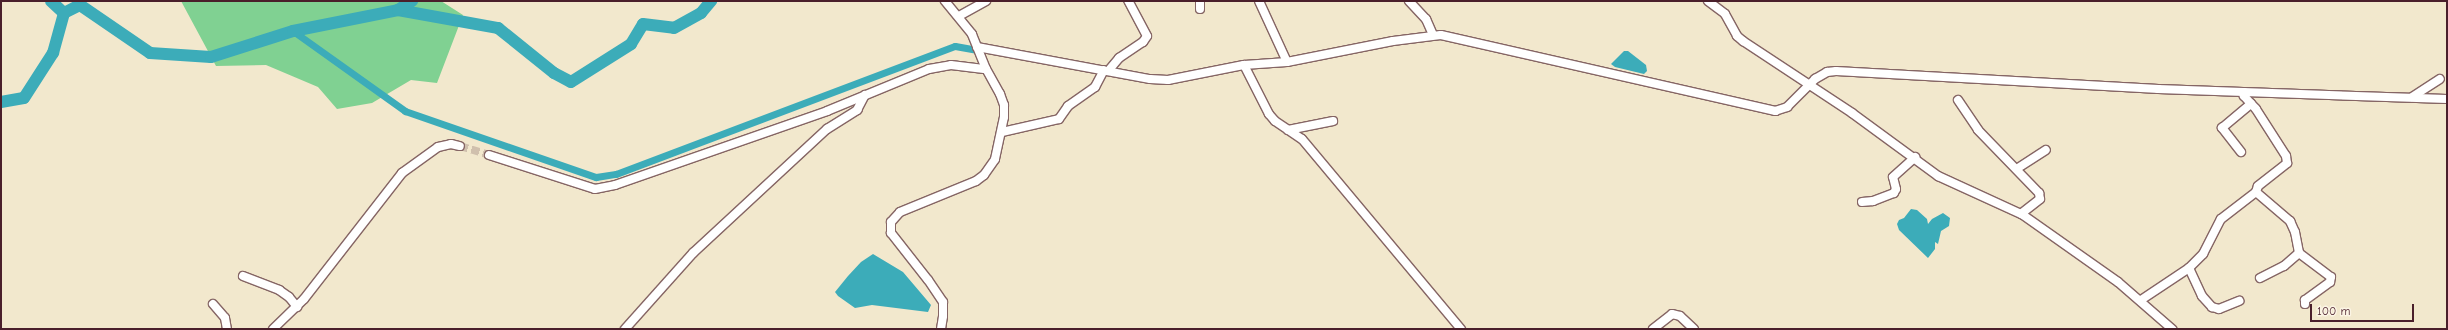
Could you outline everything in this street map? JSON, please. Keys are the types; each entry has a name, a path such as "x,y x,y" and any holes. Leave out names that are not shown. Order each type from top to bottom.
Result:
{"street":[{"path":"959,16 986,1"},
{"path":"1002,132 1059,119 1068,106 1091,90 1104,73 1119,58 1143,42 1147,36 1128,1"},
{"path":"1258,1 1287,62"},
{"path":"1409,1 1426,20 1434,35"},
{"path":"941,329 943,316 942,302 928,280 893,237 890,228 891,222 900,212 976,181 984,174 995,159 1002,132 1004,105 985,67 972,34 948,2"},
{"path":"1712,2 1726,14 1737,36 1743,41 1812,86 1915,157 1920,164 1952,184 2022,214 2141,300 2172,329"},
{"path":"979,50 1104,73 1168,80 1246,70 1434,35 1453,36 1775,111 1787,107 1827,72 1836,71 2247,98 2412,97 2447,99"},
{"path":"489,155 561,178 586,188 595,189 615,185 865,95 940,66 985,67"},
{"path":"1246,70 1269,114 1275,122 1302,139 1461,329"},
{"path":"2412,97 2440,79"},
{"path":"625,329 699,248 827,129 857,110 865,95"},
{"path":"2241,152 2222,128 2247,98"},
{"path":"2141,300 2189,268 2206,248 2221,219 2256,192 2258,186 2285,166 2288,160 2247,98"},
{"path":"1958,100 1978,130 2018,168 2040,197 2022,214"},
{"path":"1288,130 1332,121"},
{"path":"272,329 297,306 402,173 438,147 452,144 460,146"},
{"path":"2018,168 2046,150"},
{"path":"1862,202 1873,201 1894,194 1896,189 1893,177 1915,157"},
{"path":"2256,192 2290,221 2295,232 2299,253 2331,277 2330,282 2305,300 2305,304"},
{"path":"2260,278 2284,266 2299,253"},
{"path":"2189,268 2202,296 2212,307 2219,309 2239,301"},
{"path":"242,276 279,290 290,297 297,306"},
{"path":"214,304 225,318 227,329"},
{"path":"1653,329 1667,316 1676,314 1686,320 1694,329"}],"green space":[{"path":"181,1 441,1 463,15 437,83 411,80 372,103 337,109 318,87 266,65 216,66"}],"water":[{"path":"1624,51 1628,51 1646,65 1647,71 1644,74 1615,67 1611,64"},
{"path":"1911,209 1917,210 1927,219 1928,224 1932,219 1943,213 1950,218 1949,226 1941,231 1938,244 1935,242 1935,249 1928,258 1899,230 1897,224 1899,220 1904,218"},
{"path":"873,254 903,272 931,305 928,312 872,305 855,308 838,296 835,292 848,276 861,262"}],"waterway":[{"path":"51,1 64,13"},
{"path":"1,102 24,98 53,53 64,13 80,5 150,53 211,57 293,31 398,10 412,1"},
{"path":"398,10 498,28 554,73 571,82 631,44 643,24 674,28 701,13 711,1"},
{"path":"293,31 405,111 596,177 616,174 955,46 982,51"}],"tunnel":[{"path":"460,146 489,155"}]}
